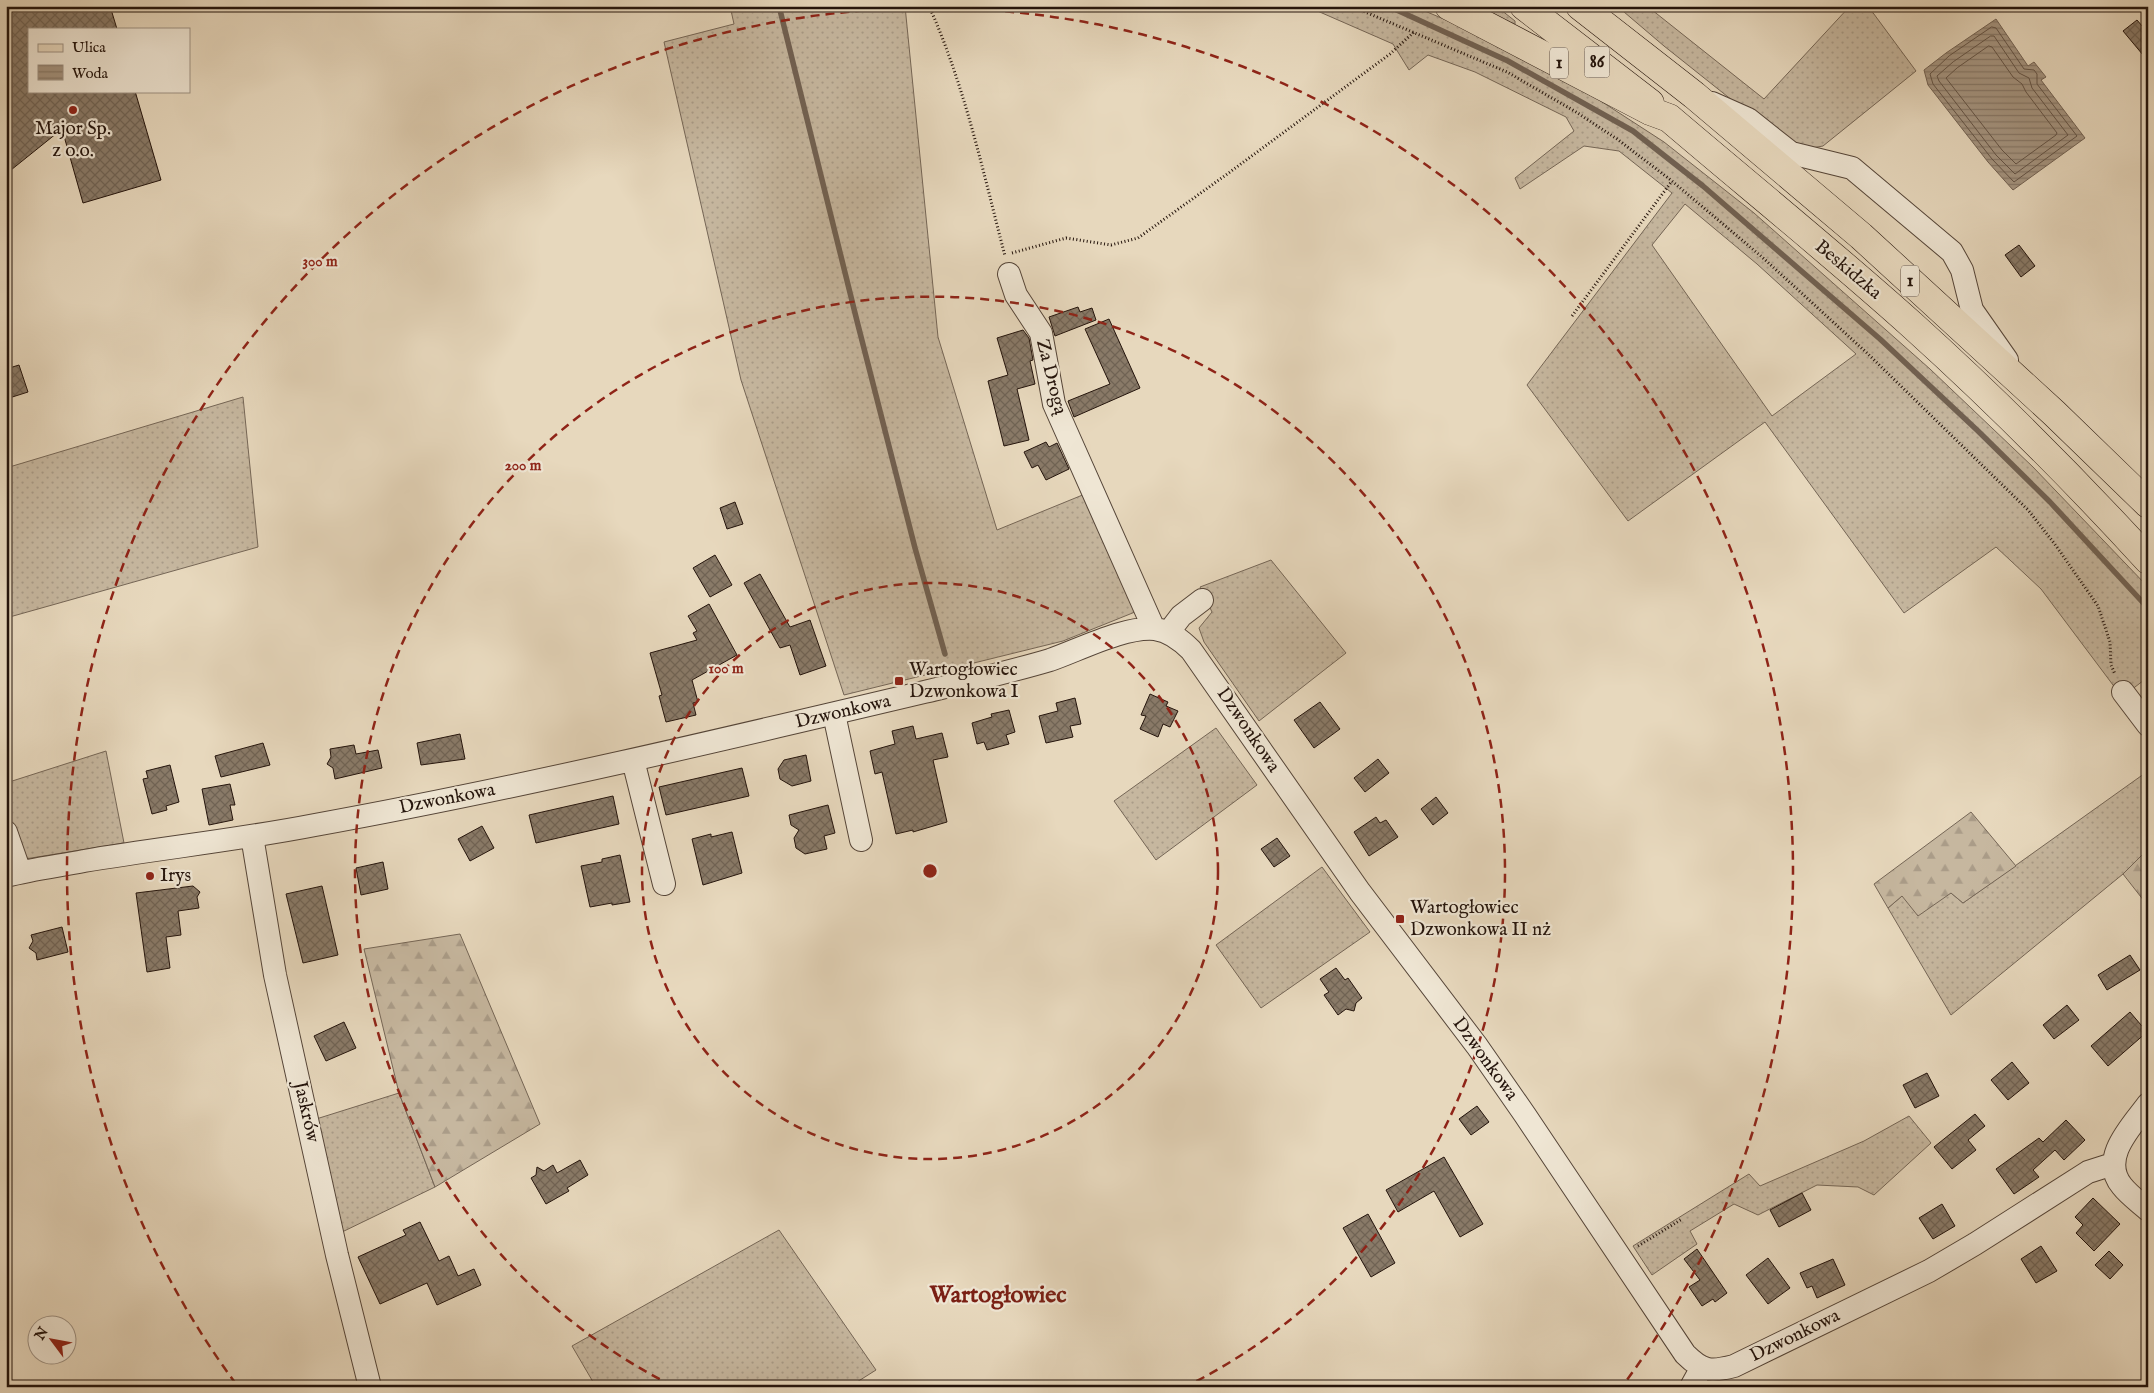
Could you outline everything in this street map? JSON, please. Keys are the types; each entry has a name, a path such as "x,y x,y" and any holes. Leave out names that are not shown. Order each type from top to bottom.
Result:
{"main road":[{"name":"1","path":"1449,6 1650,111 1670,118"},
{"name":"Beskidzka","path":"1524,6 1670,118 1912,325 2031,438 2093,500 2148,560"},
{"name":"Beskidzka","path":"1580,6 1694,94 1861,236 2024,386 2148,504"}],"street":[{"path":"1694,94 1748,119 1791,153 1852,168 1952,252 1962,270 1972,310 2024,386"},
{"name":"Za Drogą","path":"1006,265 1016,295 1041,333 1054,404 1161,631"},
{"path":"2118,476 2148,484"},
{"path":"1161,631 1202,600"},
{"name":"Dzwonkowa","path":"13,874 128,854 252,836 483,793 994,676 1054,658 1138,629 1161,631 1181,640 1191,650 1277,791 1360,892 1477,1046 1621,1257 1685,1354 1697,1377 1734,1366 1929,1271 2088,1172 2113,1164"},
{"path":"2123,692 2148,725"},
{"path":"834,714 861,840"},
{"path":"633,760 664,884"},
{"path":"6,832 13,874"},
{"name":"Jaskrów","path":"252,836 275,975 337,1255 370,1387"},
{"path":"2148,1104 2116,1150 2113,1164 2121,1185 2148,1210"}],"path":[{"path":"929,6 950,55 974,136 1006,265 1066,238 1111,245 1138,238 1390,54 1414,32"},
{"path":"1351,6 1507,72 1584,117 1672,181 1762,258 1867,353 2028,510 2054,543 2098,606 2110,642 2111,665 2123,692"},
{"path":"1572,316 1672,181"},
{"path":"1621,1257 1682,1219"}],"green space":[{"path":"730,6 905,6 938,337 997,530 1085,494 1135,612 1063,641 844,695 741,380 664,42 734,24"},
{"path":"1306,6 1413,6 1491,39 1593,96 1664,142 1754,213 1930,369 2033,467 2148,587 2148,677 2122,697 2041,589 1996,547 1904,613 1765,422 1628,521 1527,385 1672,193 1619,151 1584,146 1520,189 1515,178 1574,131 1566,117 1475,72 1428,55 1409,70 1393,44","holes":["1685,204 1757,264 1856,354 1772,416 1652,245"]},
{"path":"1475,6 1496,6 1515,21 1515,24 1510,26"},
{"path":"1617,6 1647,6 1764,99 1850,6 1868,6 1916,71 1823,146 1806,149 1762,124"},
{"path":"243,397 258,547 6,618 6,468"},
{"path":"1271,560 1346,653 1259,721 1204,642 1199,628 1212,612 1200,587"},
{"path":"1216,728 1257,785 1156,860 1114,801"},
{"path":"106,751 124,843 25,859 6,812 6,783"},
{"path":"2148,771 2148,849 2123,874 1951,1015 1888,908 1902,896 1951,893 1963,903"},
{"path":"1971,812 2016,866 1963,903 1951,893 1918,916 1902,896 1888,908 1874,884"},
{"path":"2148,849 2148,906 2123,874"},
{"path":"1322,867 1370,932 1261,1008 1216,945"},
{"path":"460,934 540,1124 435,1187 399,1093 364,949"},
{"path":"399,1093 435,1187 340,1233 313,1120"},
{"path":"1909,1116 1931,1143 1874,1195 1858,1187 1817,1185 1758,1215 1734,1204 1690,1231 1697,1244 1652,1275 1633,1246 1749,1174 1760,1186 1864,1141"},
{"path":"779,1230 876,1370 849,1387 596,1387 572,1346"}],"water":[{"path":"1996,19 2028,66 2034,62 2046,77 2041,80 2085,138 2013,190 1988,162 1928,85 1924,70"}],"building":[{"name":"Major Sp. z o.o.","path":"6,6 110,6 117,28 28,28 28,92 135,92 161,180 83,203 62,129 6,174"},
{"path":"2137,20 2148,33 2148,61 2123,31"},
{"path":"2019,245 2035,266 2021,277 2005,255"},
{"path":"1078,307 1080,312 1092,308 1096,320 1055,336 1049,317"},
{"path":"1109,319 1140,388 1074,417 1068,401 1110,384 1085,329"},
{"path":"1023,330 1029,338 1033,360 1030,361 1035,384 1017,389 1029,440 1004,446 988,381 1008,375 997,338"},
{"path":"19,365 28,392 6,399 6,369"},
{"path":"1046,442 1049,447 1057,443 1069,469 1046,480 1038,465 1032,468 1024,452"},
{"path":"735,502 743,524 727,529 720,508"},
{"path":"715,555 732,585 710,597 693,568"},
{"path":"760,574 790,627 810,620 826,666 800,675 790,645 780,648 744,583"},
{"path":"709,604 737,655 692,680 698,702 693,703 696,715 666,722 659,696 662,695 650,653 697,640 693,633 697,631 688,616"},
{"path":"1150,694 1168,702 1166,706 1178,711 1170,727 1163,724 1158,737 1140,729 1146,716 1141,715"},
{"path":"1075,698 1081,724 1070,726 1073,737 1046,743 1039,716 1058,711 1056,703"},
{"path":"1320,702 1340,729 1314,748 1294,720"},
{"path":"1009,710 1015,732 1006,735 1009,744 987,750 984,742 977,744 972,723 992,717 991,714"},
{"path":"913,726 916,739 942,733 948,757 933,760 947,822 913,832 913,830 896,834 882,772 875,774 870,751 895,744 892,731"},
{"path":"460,734 465,759 421,765 417,743"},
{"path":"263,743 270,765 221,777 215,756"},
{"path":"354,745 356,754 378,750 382,768 335,779 333,768 327,764 331,757 330,749"},
{"path":"806,755 811,781 792,786 780,779 778,769 784,760"},
{"path":"1378,759 1389,773 1365,792 1354,778"},
{"path":"170,765 179,802 166,806 167,810 152,814 143,779 148,778 146,771"},
{"path":"742,768 749,796 666,815 659,787"},
{"path":"230,784 235,805 230,805 233,820 209,825 202,789"},
{"path":"613,796 619,824 536,843 529,815"},
{"path":"1436,797 1448,813 1433,825 1421,809"},
{"path":"828,805 835,833 824,836 827,849 805,854 796,848 794,838 799,830 791,825 789,815"},
{"path":"1376,817 1380,823 1386,820 1398,837 1369,856 1354,832"},
{"path":"482,826 494,848 470,861 458,839"},
{"path":"732,832 742,873 703,885 692,839 711,834 711,837"},
{"path":"1277,838 1290,856 1274,867 1261,849"},
{"path":"620,855 630,902 590,907 581,866 602,862 602,859"},
{"path":"383,862 388,889 361,895 356,868"},
{"path":"193,886 200,892 197,897 199,908 178,911 181,935 166,937 170,968 147,972 136,893"},
{"path":"322,886 338,955 303,963 286,894"},
{"path":"62,927 68,952 37,960 36,953 29,948 33,941 31,935"},
{"path":"2130,955 2140,970 2107,990 2098,975"},
{"path":"1336,968 1345,980 1348,978 1362,998 1356,1003 1354,1011 1346,1009 1338,1015 1324,995 1329,992 1320,979"},
{"path":"2067,1005 2079,1020 2054,1039 2043,1025"},
{"path":"2130,1012 2147,1032 2108,1066 2091,1046"},
{"path":"344,1022 356,1048 326,1061 314,1036"},
{"path":"2012,1062 2029,1083 2008,1100 1991,1080"},
{"path":"1927,1073 1939,1096 1915,1108 1903,1085"},
{"path":"1477,1106 1489,1122 1471,1135 1459,1119"},
{"path":"1975,1114 1985,1126 1968,1140 1976,1150 1952,1169 1934,1147"},
{"path":"2066,1120 2085,1140 2064,1160 2055,1150 2033,1170 2039,1177 2014,1194 1996,1169 2039,1138 2043,1142"},
{"path":"1444,1157 1483,1224 1460,1237 1434,1191 1398,1212 1386,1190"},
{"path":"580,1160 588,1175 567,1188 569,1191 546,1204 531,1178 536,1175 537,1167 544,1171 553,1165 557,1173"},
{"path":"1802,1193 1811,1210 1779,1227 1770,1210"},
{"path":"2093,1198 2120,1224 2094,1251 2076,1233 2083,1225 2075,1217"},
{"path":"1942,1204 1955,1226 1933,1239 1919,1218"},
{"path":"1368,1214 1395,1263 1371,1277 1343,1228"},
{"path":"420,1222 439,1261 449,1256 458,1276 474,1269 481,1285 437,1305 427,1283 380,1304 358,1257 406,1235 403,1230"},
{"path":"2041,1246 2057,1271 2036,1283 2021,1259"},
{"path":"1697,1249 1727,1293 1715,1302 1713,1299 1702,1306 1689,1287 1700,1280 1684,1259"},
{"path":"2109,1251 2123,1265 2110,1279 2095,1265"},
{"path":"1768,1258 1790,1288 1768,1304 1746,1275"},
{"path":"1833,1259 1845,1285 1817,1298 1812,1286 1807,1288 1800,1273"}],"waterway":[{"path":"779,6 915,548 945,654"},
{"path":"1388,6 1508,61 1633,131 1703,186 1880,339 1978,431 2050,502 2148,608"}],"place":[{"name":"Major Sp. z o.o.","path":"73,110"},
{"name":"Wartogłowiec Dzwonkowa I","path":"899,681"},
{"name":"Irys","path":"150,876"},
{"name":"Wartogłowiec Dzwonkowa II nż","path":"1400,919"}],"district":[{"name":"Wartogłowiec","path":"998,1295"}]}
